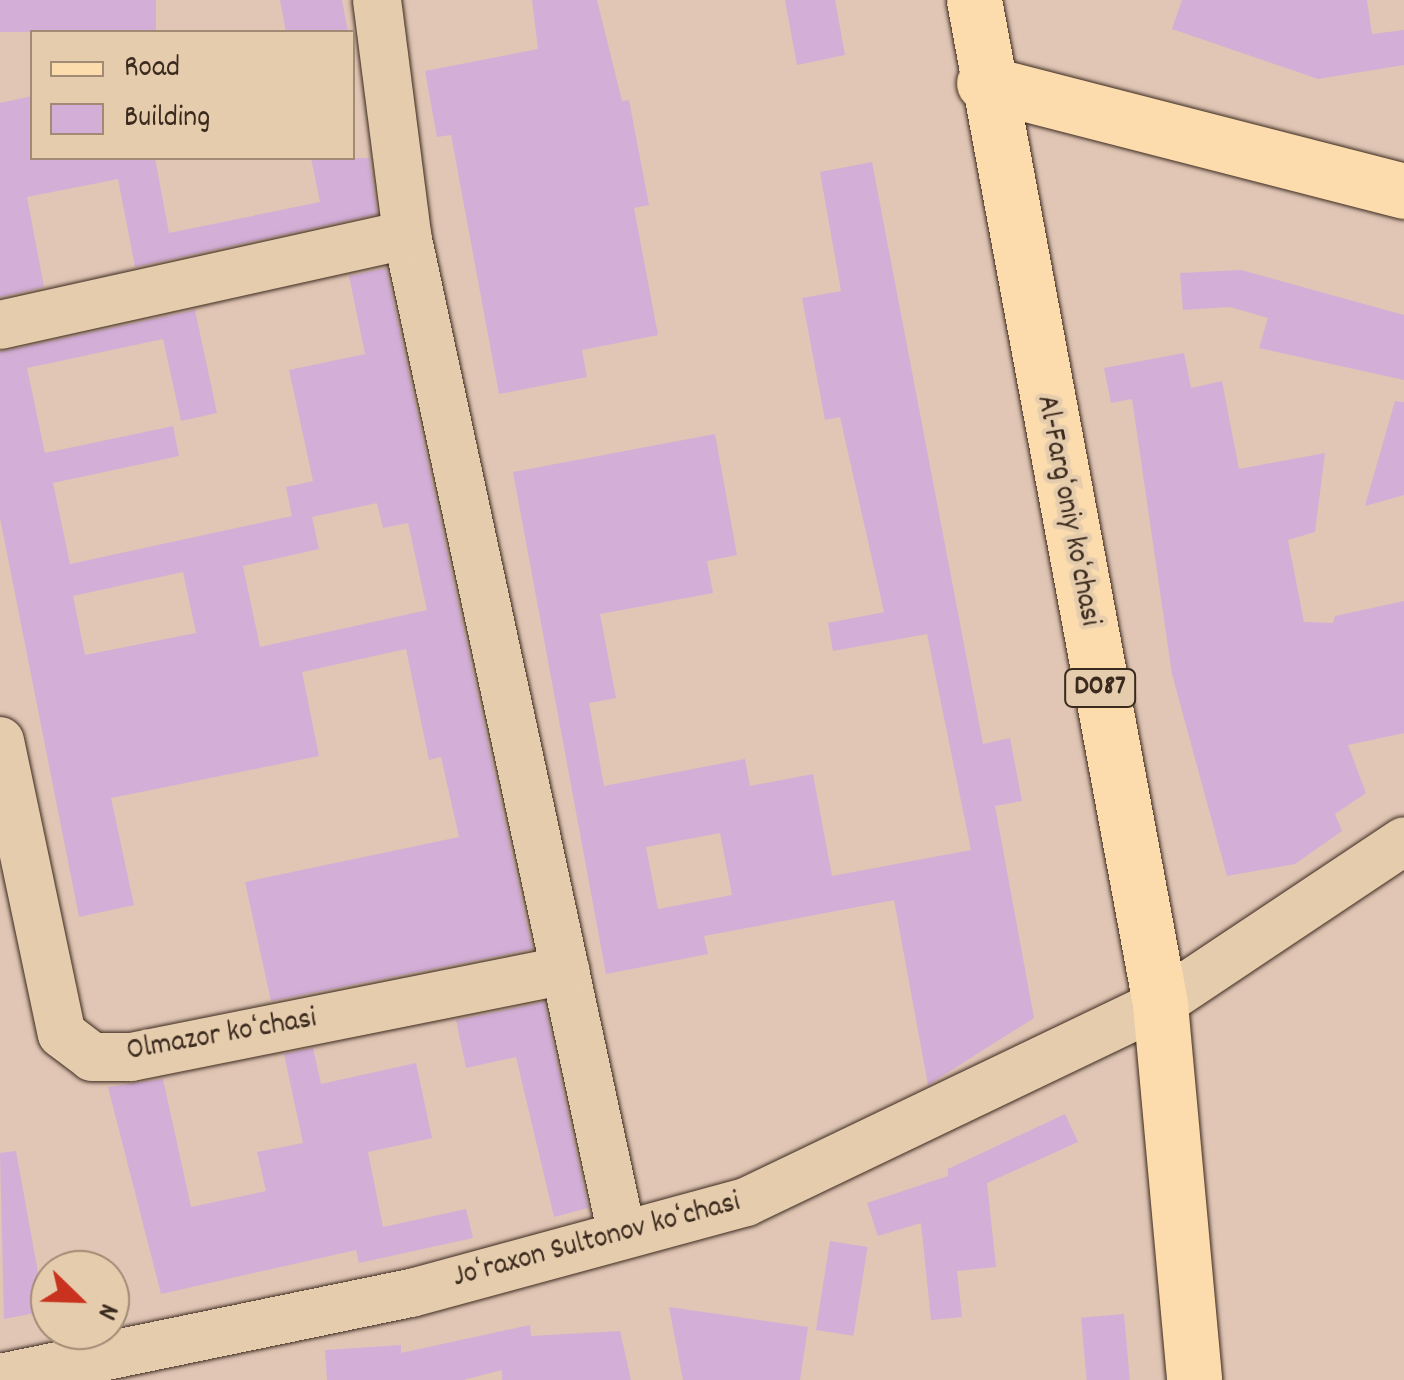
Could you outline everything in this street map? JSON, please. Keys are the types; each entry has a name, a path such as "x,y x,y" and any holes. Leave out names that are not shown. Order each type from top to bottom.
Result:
{"main road":[{"name":"Al-Fargʻoniy koʻchasi","path":"974,0 984,83 1160,1004 1194,1380"},
{"path":"984,83 1404,191"}],"street":[{"path":"377,0 407,235 622,1235"},
{"path":"0,325 407,235"},
{"name":"Olmazor koʻchasi","path":"0,740 62,1034 92,1057 131,1057 565,970"},
{"name":"Joʻraxon Sultonov koʻchasi","path":"0,1378 346,1308 746,1202 1160,1004 1404,841"}],"building":[{"path":"0,0 156,0 156,30 0,32"},
{"path":"280,0 342,0 348,30 286,30"},
{"path":"532,0 597,0 622,101 629,100 649,205 634,208 658,335 582,350 587,377 499,394 451,135 437,137 425,71 538,49"},
{"path":"785,0 835,0 845,55 797,65"},
{"path":"1182,0 1367,0 1372,34 1404,30 1404,65 1318,79 1172,29"},
{"path":"30,96 30,160 155,160 169,233 320,202 311,160 369,158 377,214 135,267 118,179 27,197 44,287 0,297 0,103"},
{"path":"872,162 983,744 1010,738 1022,801 995,806 1034,1018 928,1085 894,900 704,936 708,954 606,974 513,472 715,434 737,555 707,561 713,593 600,614 616,698 589,703 604,786 745,759 750,786 813,774 832,876 971,850 927,634 833,651 828,623 884,612 840,417 825,420 802,298 841,291 820,172","holes":["720,833 732,895 658,909 646,847"]},
{"path":"386,268 532,949 271,1001 245,882 459,837 441,757 429,760 406,649 302,672 319,756 111,798 134,905 79,917 0,518 0,352 195,310 217,413 181,421 163,339 27,368 45,453 173,426 179,456 53,483 70,564 292,516 286,487 313,481 289,370 365,354 349,276","holes":["377,503 383,528 408,523 427,610 260,647 243,566 319,549 312,517","183,572 196,633 85,655 73,596"]},
{"path":"1241,270 1404,315 1404,380 1259,348 1268,318 1230,307 1183,310 1180,273"},
{"path":"1184,353 1191,388 1222,381 1239,469 1325,453 1315,532 1288,540 1304,622 1333,623 1335,616 1404,601 1404,733 1348,745 1366,793 1335,814 1342,831 1295,864 1227,876 1172,674 1132,399 1111,403 1104,368"},
{"path":"1395,401 1404,402 1404,495 1365,506"},
{"path":"544,1002 588,1208 554,1217 516,1057 466,1068 456,1020"},
{"path":"313,1048 321,1084 416,1063 432,1138 368,1152 383,1227 466,1209 473,1238 359,1263 356,1250 161,1294 108,1087 163,1079 191,1207 266,1191 257,1152 303,1143 284,1054"},
{"path":"1065,1114 1078,1142 987,1183 996,1267 957,1271 962,1317 931,1320 921,1223 878,1236 867,1203 948,1176 948,1169"},
{"path":"16,1151 34,1250 30,1250 30,1314 4,1319 0,1153"},
{"path":"830,1241 868,1247 853,1336 816,1330"},
{"path":"669,1307 808,1327 800,1380 683,1380"},
{"path":"1124,1314 1130,1380 1087,1380 1081,1318"},
{"path":"530,1325 531,1336 620,1331 631,1380 502,1380 502,1370 463,1380 327,1380 325,1350 401,1345 401,1353"}]}
